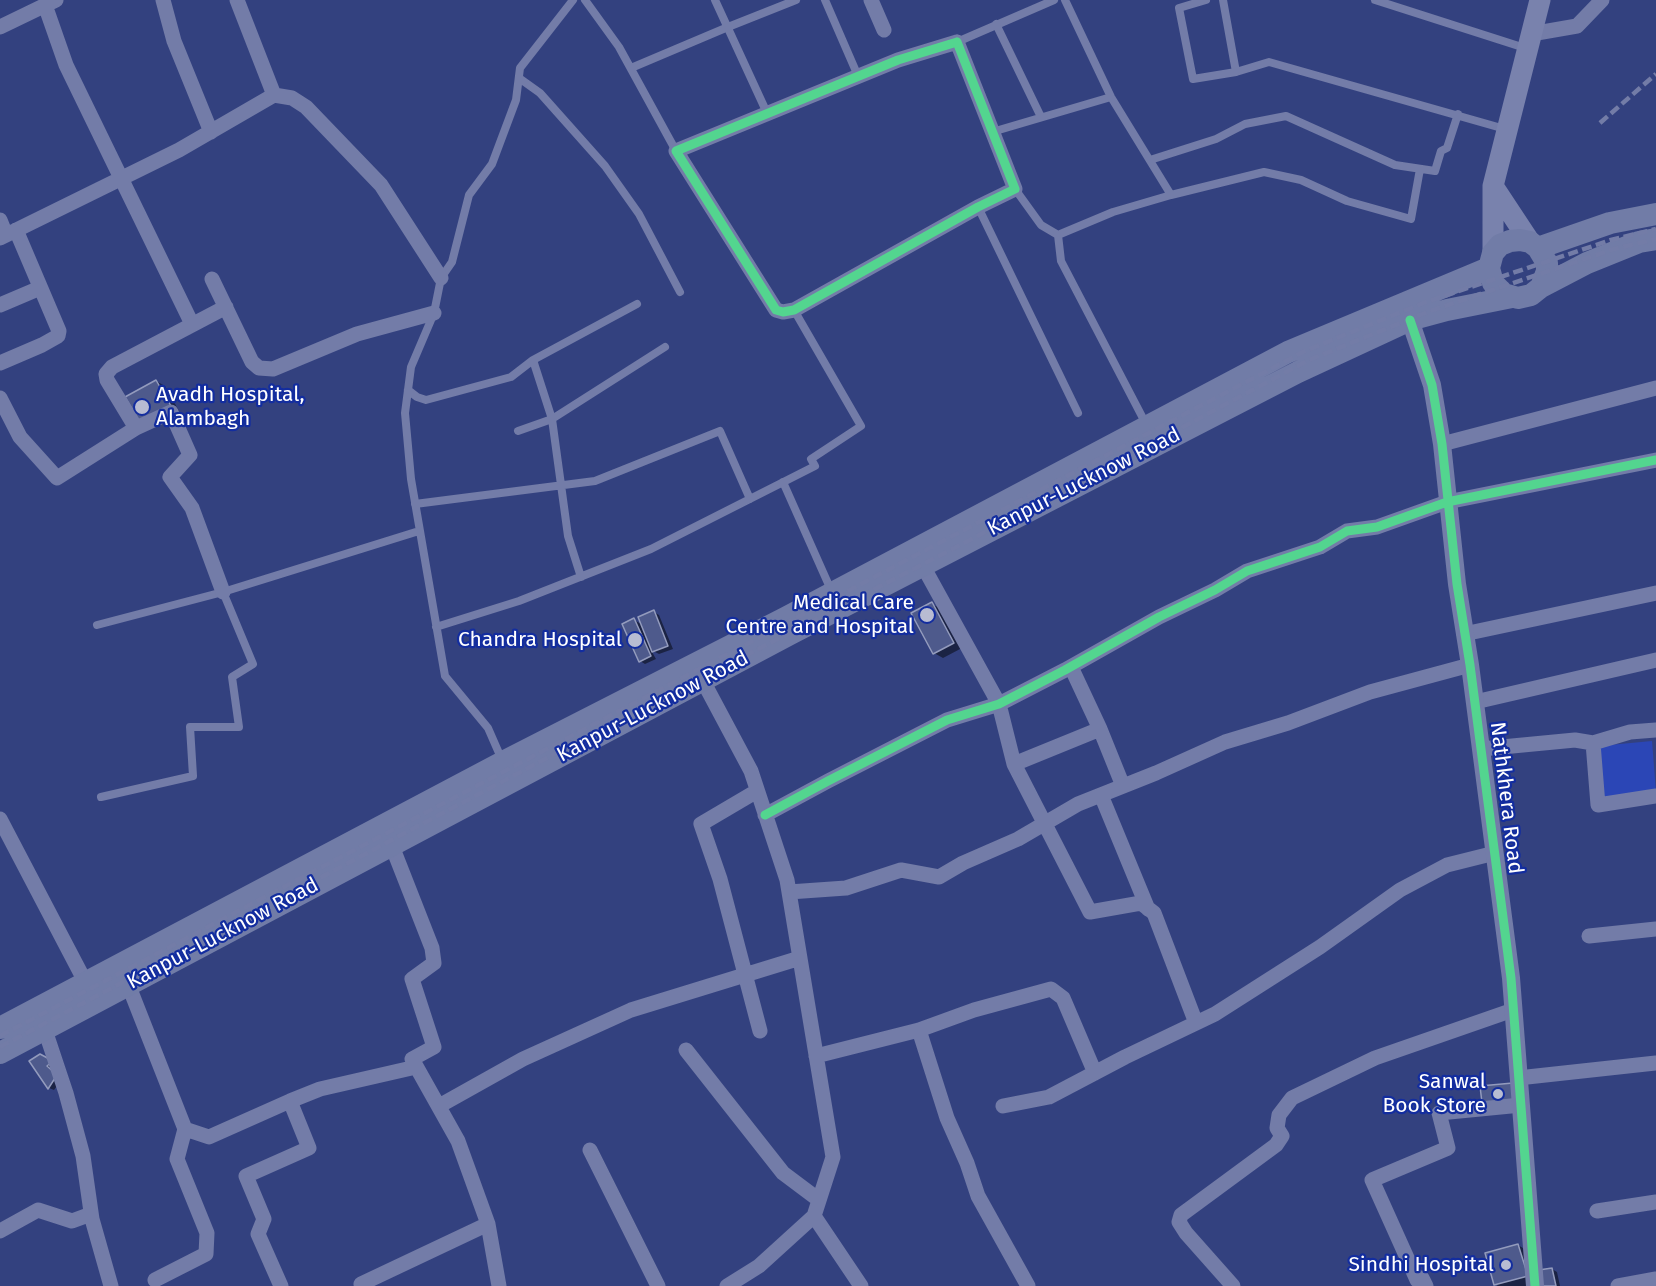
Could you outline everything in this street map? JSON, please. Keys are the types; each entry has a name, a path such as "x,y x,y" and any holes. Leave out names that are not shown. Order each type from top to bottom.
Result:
{"main road":[{"path":"1540,0 1493,186 1491,260 1493,283 1504,294 1512,297 1531,295 1541,287 1587,263 1639,242 1656,239"},
{"path":"1493,186 1534,245 1544,255 1547,271 1541,287"},
{"path":"1491,260 1500,245 1510,241 1520,240 1534,245 1610,223 1656,214"},
{"name":"Kanpur-Lucknow Road","path":"0,1053 45,1030 90,992 128,984 392,846 508,772 703,681 923,566 1077,474 1147,426 1288,352 1491,260"},
{"name":"Kanpur-Lucknow Road","path":"0,1028 90,992 508,772 832,593 1077,474 1410,320 1512,297"}],"street":[{"path":"163,0 174,41 211,132"},
{"path":"237,0 274,95"},
{"path":"871,0 885,30"},
{"path":"1529,42 1578,26 1602,0"},
{"path":"0,27 51,2 66,65 192,324"},
{"path":"957,42 1015,189 978,207 794,310 783,312 776,310 676,151 898,60 957,42"},
{"path":"7,235 179,150 274,95 292,98 306,107 374,177 441,278"},
{"path":"0,220 40,288 59,331 58,336 42,345 0,363"},
{"path":"212,279 252,362 259,368 273,369 357,334 434,313"},
{"path":"0,305 40,288"},
{"path":"136,428 106,380 106,374 112,367 226,307"},
{"name":"Nathkhera Road","path":"1410,320 1432,384 1442,444 1464,634 1495,853 1513,1010 1535,1286"},
{"path":"1442,444 1656,388"},
{"path":"0,398 20,437 57,478 136,428 171,412 190,455 170,477 192,508 222,592"},
{"path":"765,815 947,720 999,704 1247,571 1320,547 1347,531 1377,527 1447,502 1656,460"},
{"path":"923,566 999,704 1014,764 1090,912 1141,903 1154,913 1196,1023"},
{"path":"1464,634 1656,593"},
{"path":"1475,702 1656,660"},
{"path":"789,892 846,888 901,870 939,877 963,863 1018,839 1078,804 1225,742 1288,723 1370,692 1470,665"},
{"path":"1071,667 1123,786"},
{"path":"703,681 751,771 787,880 833,1157 814,1216 759,1266 727,1286"},
{"path":"1014,764 1100,729"},
{"path":"1481,749 1575,740 1593,743 1630,732 1656,730"},
{"path":"1593,743 1598,805 1656,796"},
{"path":"757,791 701,824 720,879 760,1031"},
{"path":"1101,795 1149,909"},
{"path":"0,819 90,992"},
{"path":"392,846 432,948 435,963 412,978 434,1047 412,1059 458,1141 488,1224 499,1286"},
{"path":"1004,1106 1049,1097 1215,1014 1320,947 1400,891 1447,865 1495,853"},
{"path":"1589,936 1656,929"},
{"path":"439,1106 523,1059 631,1010 800,958"},
{"path":"128,984 185,1129 177,1159 207,1233 206,1254 155,1280"},
{"path":"816,1056 919,1030 974,1010 1051,989 1063,999 1095,1073"},
{"path":"1233,1286 1186,1233 1179,1222 1181,1215 1276,1145 1282,1136 1277,1128 1279,1115 1292,1098 1375,1058 1513,1010"},
{"path":"45,1030 66,1093 83,1156 91,1214 111,1286"},
{"path":"919,1030 947,1118 967,1163 978,1196 1028,1286"},
{"path":"686,1050 783,1173 819,1200"},
{"path":"1518,1078 1656,1064"},
{"path":"185,1129 209,1137 320,1089 416,1067"},
{"path":"281,1286 258,1234 264,1220 246,1176 309,1148 290,1101"},
{"path":"1426,1286 1422,1278 1417,1280 1372,1180 1448,1148 1439,1113 1521,1105"},
{"path":"590,1150 658,1286"},
{"path":"1597,1211 1656,1202"},
{"path":"0,1230 38,1210 72,1221 91,1214"},
{"path":"814,1216 861,1286"},
{"path":"361,1284 488,1224"},
{"path":"1618,1286 1656,1279"}],"lane":[{"path":"508,772 488,728 445,676 419,531 405,413 411,367 434,313 441,278 452,262 469,195 492,164 516,100 520,68 573,0"},
{"path":"585,0 619,47 676,151"},
{"path":"716,0 767,113"},
{"path":"631,69 796,0"},
{"path":"825,0 858,76"},
{"path":"957,42 1054,0"},
{"path":"1065,0 1111,97 1171,195"},
{"path":"1206,0 1179,8 1193,80 1236,72 1269,62 1508,130"},
{"path":"1222,0 1236,72"},
{"path":"1375,0 1529,42"},
{"path":"996,24 1041,117"},
{"path":"519,78 540,93 604,166 639,214 680,292"},
{"path":"992,132 1111,97"},
{"path":"1150,160 1216,139 1245,124 1286,116 1395,165 1435,171 1442,151 1447,148 1458,114"},
{"path":"1058,235 1113,212 1264,172 1301,180 1347,201 1411,219 1420,169"},
{"path":"1015,189 1041,225 1058,235"},
{"path":"978,207 1078,413"},
{"path":"1058,235 1061,261 1147,426"},
{"path":"408,390 426,400 511,376 533,360 637,304"},
{"path":"436,627 519,602 651,549 814,466 811,459 861,426 794,310"},
{"path":"518,431 552,419 665,347"},
{"path":"533,360 552,419 568,536 580,577"},
{"path":"415,504 595,481 720,431 750,499"},
{"path":"783,482 832,593"},
{"path":"97,625 222,592 419,531"},
{"path":"101,797 193,776 189,727 239,727 232,676 253,664 222,592"}],"shaded area":[{"path":"1652,741 1656,792 1604,797 1599,746"}],"building":[{"path":"156,380 171,406 140,423 125,397"},
{"path":"932,602 954,643 933,654 911,613"},
{"path":"654,610 668,646 652,652 638,617"},
{"path":"634,618 651,656 639,662 622,624"},
{"path":"40,1054 53,1061 47,1066 57,1075 48,1089 29,1061"},
{"name":"Sanwal Book Store","path":"1513,1083 1515,1101 1482,1103 1480,1086"},
{"name":"Sindhi Hospital","path":"1518,1244 1528,1276 1494,1285 1485,1253"},
{"path":"1552,1268 1556,1286 1542,1286 1539,1270"}],"railway":[{"path":"1600,123 1656,74"},
{"path":"0,1036 1305,351 1426,302 1611,240 1656,229"},
{"path":"0,1047 564,749 970,540 1309,360 1430,311 1614,249 1656,239"}],"cycle path":[{"path":"957,42 1015,189 978,207 794,310 783,312 776,310 676,151 898,60 957,42"},
{"path":"1410,320 1432,385 1442,444 1457,584 1470,665 1511,978 1535,1286"},
{"path":"765,815 947,720 999,704 1247,571 1320,547 1347,531 1377,527 1447,502 1656,460"}],"place":[{"name":"Avadh Hospital, Alambagh","path":"142,407"},
{"name":"Medical Care Centre and Hospital","path":"927,615"},
{"name":"Chandra Hospital","path":"635,640"},
{"name":"Sanwal Book Store","path":"1498,1094"},
{"name":"Sindhi Hospital","path":"1506,1265"}]}
